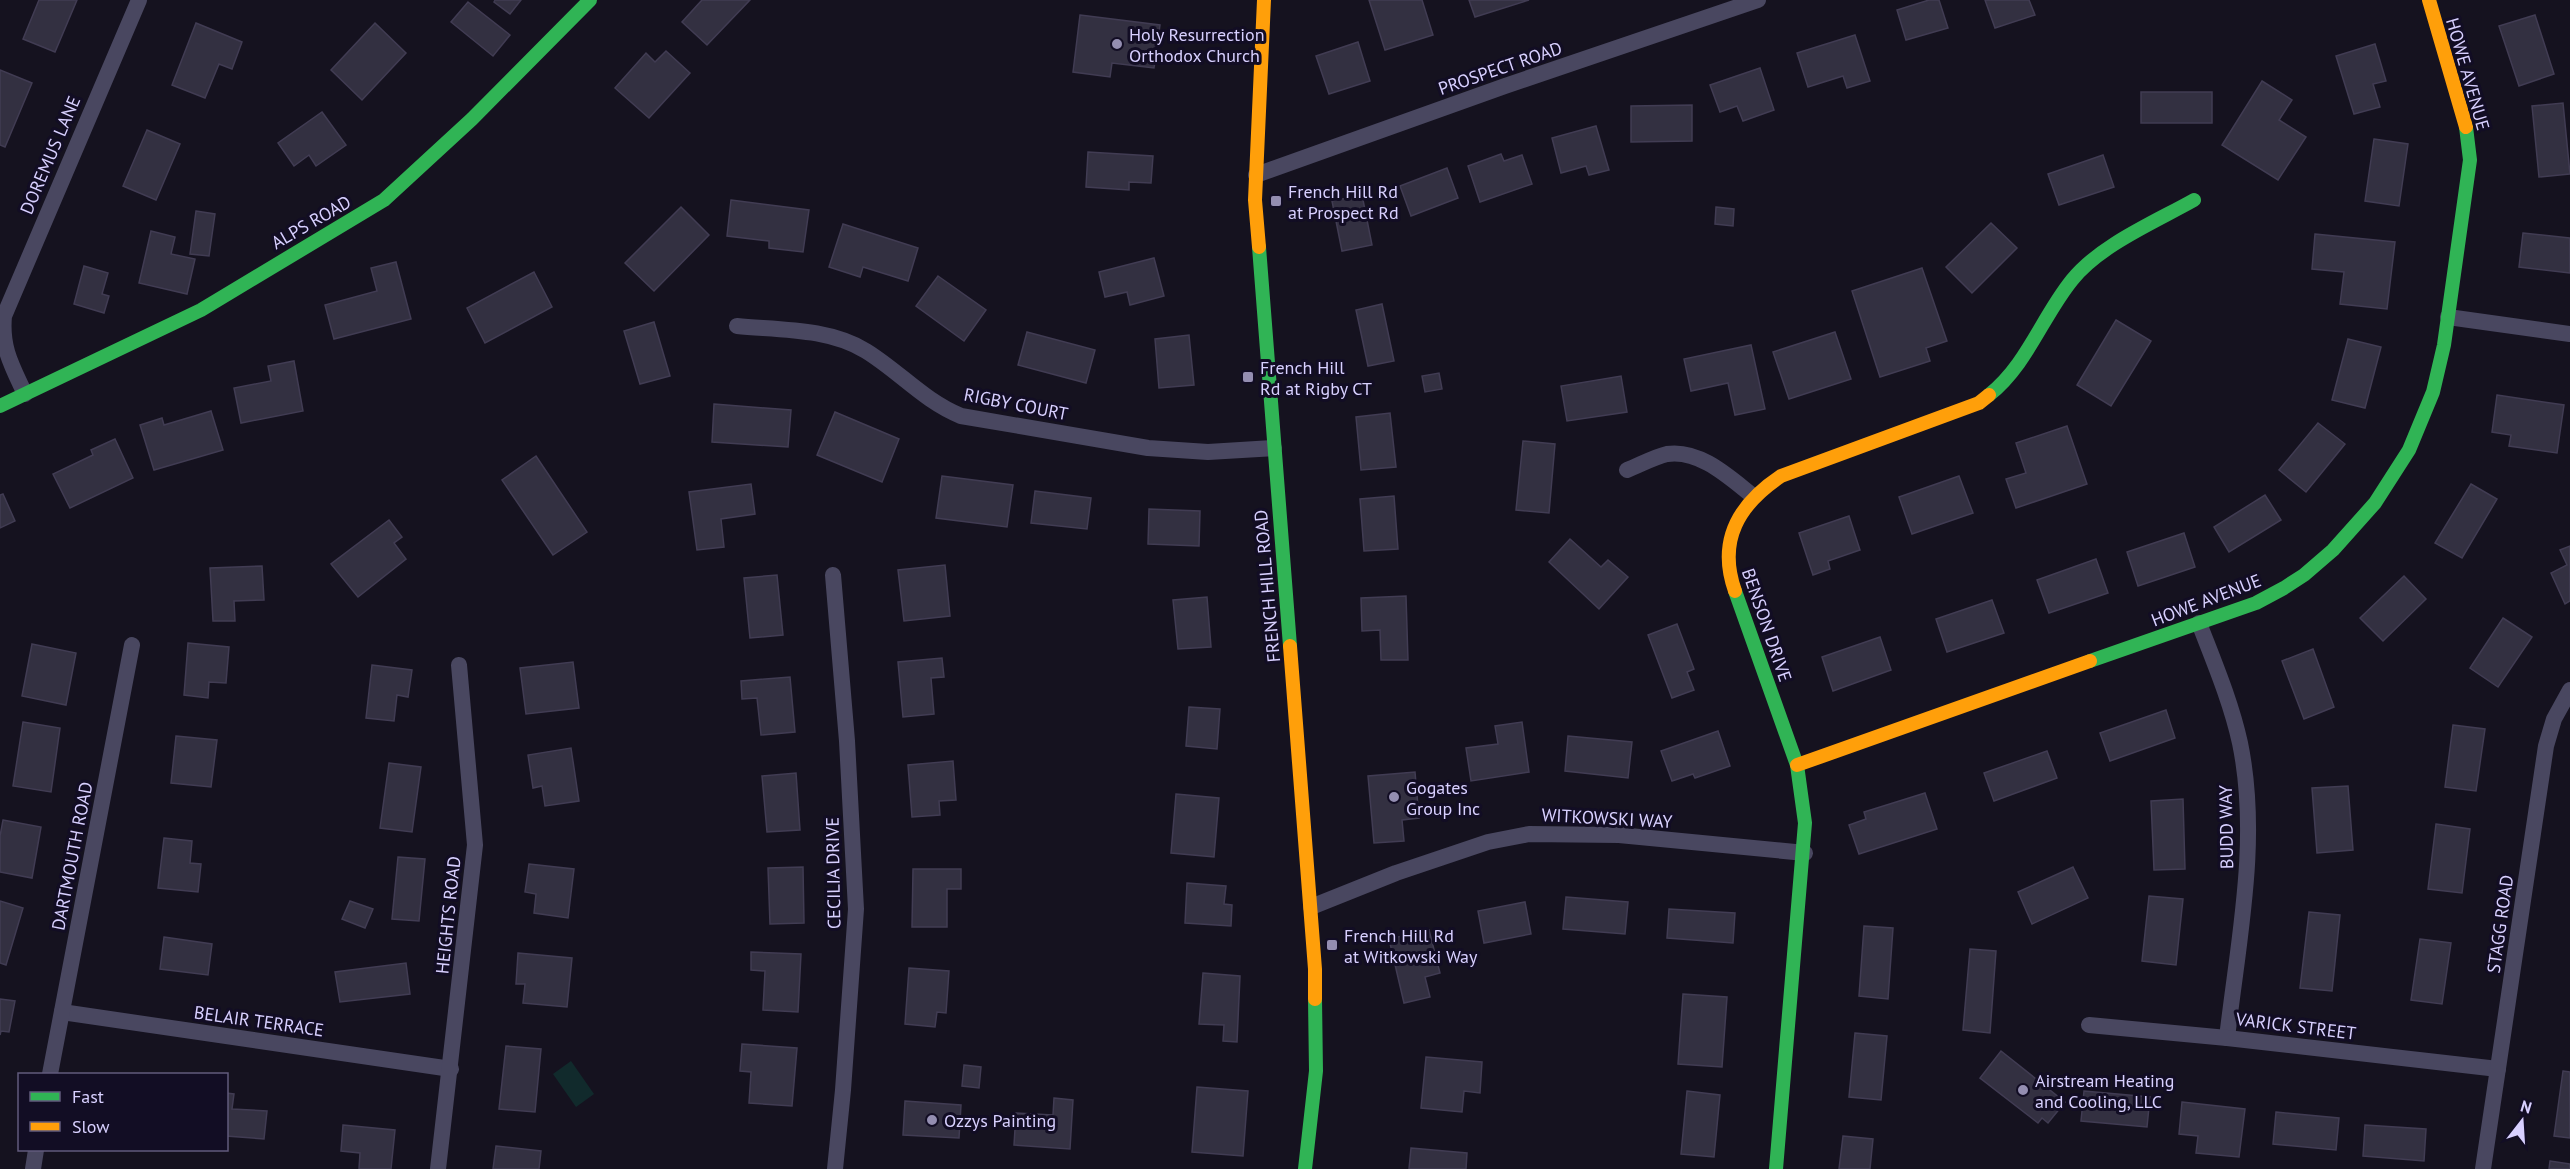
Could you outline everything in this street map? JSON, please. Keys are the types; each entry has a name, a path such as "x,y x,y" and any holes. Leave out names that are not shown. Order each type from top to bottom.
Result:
{"street":[{"name":"DOREMUS LANE","path":"25,394 5,351 4,316 139,0"},
{"name":"ALPS ROAD","path":"0,406 201,310 384,200 466,124 590,0"},
{"name":"FRENCH HILL ROAD","path":"1264,0 1255,200 1260,286 1311,907 1316,1003 1316,1071 1305,1169"},
{"name":"PROSPECT ROAD","path":"1256,175 1516,82 1758,0"},
{"name":"HOWE AVENUE","path":"1797,765 2256,603 2288,586 2309,571 2339,545 2367,515 2412,444 2429,404 2441,363 2470,160 2469,138 2429,0"},
{"name":"BENSON DRIVE","path":"1776,1169 1805,853 1804,807 1797,765 1729,575 1727,556 1730,536 1737,517 1753,496 1781,476 1979,403 2010,376 2073,279 2088,265 2194,200"},
{"path":"2448,317 2570,334"},
{"name":"RIGBY COURT","path":"737,326 822,334 845,340 867,352 940,407 961,416 1148,448 1208,452 1274,448"},
{"path":"1628,470 1666,454 1696,458 1716,466 1753,496"},
{"name":"CECILIA DRIVE","path":"832,575 848,741 856,909 835,1169"},
{"name":"BUDD WAY","path":"2199,623 2229,701 2240,744 2247,789 2246,884 2227,1038"},
{"name":"DARTMOUTH ROAD","path":"50,1073 132,645"},
{"name":"HEIGHTS ROAD","path":"438,1169 475,845 459,665"},
{"name":"STAGG ROAD","path":"2483,1169 2546,746 2554,719 2570,690"},
{"name":"WITKOWSKI WAY","path":"1311,907 1406,870 1488,843 1529,834 1575,832 1619,835 1805,853"},
{"name":"BELAIR TERRACE","path":"62,1012 451,1069"},
{"name":"VARICK STREET","path":"2089,1025 2227,1038 2498,1069"},
{"path":"33,1169 36,1151"}],"green space":[{"path":"571,1061 594,1094 576,1107 553,1074"}],"building":[{"path":"39,0 77,0 55,52 23,39"},
{"path":"495,0 521,0 510,14 494,2"},
{"path":"702,0 750,0 707,45 682,22"},
{"path":"1369,0 1422,0 1433,35 1385,50"},
{"path":"1469,0 1529,0 1475,17"},
{"path":"1929,0 1939,0 1948,28 1906,40 1897,10"},
{"path":"1985,0 2029,0 2035,15 1995,28"},
{"path":"468,2 510,35 493,56 451,22"},
{"name":"Holy Resurrection Orthodox Church","path":"1080,15 1160,25 1154,68 1112,63 1110,77 1073,72"},
{"path":"2535,15 2554,74 2519,86 2499,26"},
{"path":"196,23 242,42 232,69 219,64 205,98 172,85"},
{"path":"375,23 406,53 362,100 331,70"},
{"path":"1855,35 1870,81 1847,88 1843,76 1808,87 1797,53"},
{"path":"1358,42 1370,81 1329,94 1316,56"},
{"path":"2375,44 2386,81 2373,84 2380,107 2354,114 2336,56"},
{"path":"666,51 690,73 649,118 615,88 646,53 655,62"},
{"path":"1760,68 1774,110 1743,121 1737,106 1720,112 1710,85"},
{"path":"0,70 32,83 5,147 0,145"},
{"path":"2262,81 2292,100 2279,120 2306,137 2278,180 2222,145"},
{"path":"2141,92 2212,92 2212,123 2141,123"},
{"path":"2563,103 2570,174 2539,177 2532,106"},
{"path":"1692,105 1692,141 1631,142 1631,106"},
{"path":"322,112 346,145 316,166 309,155 294,166 278,143"},
{"path":"1596,126 1609,170 1589,175 1586,166 1561,173 1552,138"},
{"path":"147,130 180,144 156,200 123,186"},
{"path":"2374,139 2408,144 2399,206 2365,201"},
{"path":"1088,152 1153,156 1151,183 1129,182 1129,190 1086,187"},
{"path":"1501,154 1504,161 1522,155 1532,184 1480,202 1468,166"},
{"path":"2103,155 2114,187 2059,205 2048,174"},
{"path":"1447,168 1458,198 1411,216 1400,186"},
{"path":"1362,195 1372,245 1342,251 1332,201"},
{"path":"731,200 809,210 803,252 769,248 769,241 727,236"},
{"path":"681,207 709,235 654,291 625,263"},
{"path":"1716,207 1734,209 1733,226 1715,224"},
{"path":"196,211 215,214 209,256 190,254"},
{"path":"1991,223 2017,248 1972,293 1946,267"},
{"path":"843,224 918,248 908,281 863,267 860,277 829,267"},
{"path":"151,231 175,237 171,254 195,259 187,294 139,283"},
{"path":"2523,233 2570,238 2570,273 2519,267"},
{"path":"2315,234 2395,242 2387,309 2340,304 2344,272 2312,269"},
{"path":"1154,258 1164,296 1130,305 1127,292 1105,297 1099,272"},
{"path":"396,262 411,319 334,339 325,305 377,291 371,268"},
{"path":"84,266 108,273 102,294 109,296 104,313 74,304"},
{"path":"1922,268 1947,341 1926,348 1930,361 1880,377 1852,291"},
{"path":"534,272 552,307 485,343 467,308"},
{"path":"938,276 986,310 964,341 916,306"},
{"path":"1382,304 1394,361 1368,366 1356,310"},
{"path":"2116,320 2151,341 2111,406 2077,385"},
{"path":"654,322 670,376 640,384 624,331"},
{"path":"1027,332 1095,350 1086,383 1018,365"},
{"path":"1835,332 1851,379 1789,399 1773,352"},
{"path":"1189,335 1194,385 1159,388 1155,339"},
{"path":"2348,339 2381,347 2365,408 2332,400"},
{"path":"1751,345 1765,409 1735,415 1728,383 1691,391 1684,359"},
{"path":"294,361 303,411 241,423 234,388 271,381 268,366"},
{"path":"1439,373 1442,389 1425,392 1422,376"},
{"path":"1621,376 1627,412 1567,421 1561,386"},
{"path":"2497,395 2564,405 2557,453 2509,446 2511,435 2492,432"},
{"path":"714,404 791,410 788,447 712,442"},
{"path":"211,411 223,450 154,470 140,425 162,418 164,425"},
{"path":"835,412 899,439 882,482 817,455"},
{"path":"1390,413 1396,467 1361,470 1356,417"},
{"path":"2318,423 2345,444 2306,492 2279,470"},
{"path":"2067,426 2087,484 2016,508 2006,479 2026,473 2016,443"},
{"path":"115,439 133,478 70,508 53,474 93,455 91,450"},
{"path":"1523,441 1555,444 1549,513 1516,510"},
{"path":"536,456 587,532 553,555 502,480"},
{"path":"942,476 1013,485 1007,527 936,518"},
{"path":"1959,476 1973,513 1912,534 1899,497"},
{"path":"751,484 755,514 721,519 724,547 697,550 689,492"},
{"path":"2471,484 2497,499 2462,558 2435,543"},
{"path":"1035,491 1091,498 1087,529 1031,523"},
{"path":"3,494 15,521 0,528 0,495"},
{"path":"2265,495 2281,520 2229,552 2214,527"},
{"path":"1394,496 1398,549 1364,551 1360,499"},
{"path":"1149,509 1200,511 1199,546 1148,544"},
{"path":"1849,516 1860,550 1828,561 1830,569 1813,575 1799,533"},
{"path":"389,520 402,537 394,543 406,559 358,597 331,564"},
{"path":"2184,533 2195,567 2138,586 2127,552"},
{"path":"1570,539 1601,567 1608,560 1628,577 1599,609 1549,562"},
{"path":"2570,546 2570,601 2565,604 2551,573 2567,565 2560,550"},
{"path":"2096,559 2108,593 2049,613 2037,580"},
{"path":"945,565 950,616 904,621 898,570"},
{"path":"262,566 264,600 234,601 235,621 213,621 210,568"},
{"path":"777,575 783,635 750,638 744,578"},
{"path":"2404,576 2426,599 2383,641 2360,618"},
{"path":"1406,596 1408,660 1381,660 1380,630 1362,631 1361,598"},
{"path":"1207,597 1211,647 1178,649 1173,600"},
{"path":"1992,600 2004,633 1947,652 1936,619"},
{"path":"2503,618 2532,637 2498,687 2470,668"},
{"path":"1677,624 1694,669 1687,672 1694,690 1672,698 1648,635"},
{"path":"1880,637 1891,670 1833,691 1822,657"},
{"path":"188,643 229,647 226,683 209,682 208,698 184,695"},
{"path":"32,644 76,653 66,705 22,696"},
{"path":"2313,649 2334,707 2304,719 2282,661"},
{"path":"942,658 944,677 931,678 934,714 903,717 898,662"},
{"path":"573,662 579,708 526,714 520,668"},
{"path":"372,665 412,670 408,697 397,695 394,721 366,718"},
{"path":"790,677 795,732 761,735 757,698 742,699 741,681"},
{"path":"1189,707 1220,709 1217,749 1186,746"},
{"path":"2166,710 2175,738 2110,761 2100,733"},
{"path":"23,722 60,728 51,792 13,786"},
{"path":"1522,722 1529,772 1471,781 1466,748 1498,744 1495,726"},
{"path":"2453,725 2485,729 2476,791 2445,787"},
{"path":"1718,731 1730,766 1695,778 1693,774 1672,781 1661,751"},
{"path":"176,736 217,740 211,787 171,783"},
{"path":"1568,736 1632,742 1628,778 1565,771"},
{"path":"571,748 579,801 545,806 542,786 533,788 528,755"},
{"path":"2047,751 2057,778 1994,801 1984,773"},
{"path":"953,761 956,800 939,801 940,815 912,817 908,765"},
{"path":"389,763 421,767 412,832 380,828"},
{"name":"Gogates Group Inc","path":"1415,772 1419,818 1402,820 1404,841 1374,843 1368,776"},
{"path":"796,773 800,830 767,832 762,776"},
{"path":"2348,786 2353,850 2317,853 2312,788"},
{"path":"1925,793 1937,829 1859,854 1849,825 1866,819 1864,812"},
{"path":"1176,794 1219,798 1214,857 1171,853"},
{"path":"2183,799 2185,869 2154,870 2151,801"},
{"path":"3,820 41,827 32,878 0,872 0,836"},
{"path":"2436,824 2470,829 2462,893 2428,889"},
{"path":"164,838 192,841 190,863 201,864 198,892 158,888"},
{"path":"398,857 425,859 419,921 392,919"},
{"path":"529,864 574,869 568,918 534,913 536,894 525,892"},
{"path":"803,867 804,923 770,924 768,868"},
{"path":"2073,867 2088,898 2032,924 2018,892"},
{"path":"913,869 961,869 961,889 947,889 947,927 912,927"},
{"path":"1187,883 1226,886 1224,904 1232,905 1231,926 1185,923"},
{"path":"2149,896 2183,899 2176,965 2142,961"},
{"path":"1566,897 1628,902 1625,934 1563,929"},
{"path":"0,901 23,908 6,965 0,963"},
{"path":"350,901 373,909 365,928 342,919"},
{"path":"1525,902 1531,934 1484,943 1478,911"},
{"path":"1669,909 1735,913 1733,943 1667,938"},
{"path":"2309,912 2340,915 2332,991 2300,988"},
{"path":"1864,926 1893,928 1888,999 1859,996"},
{"path":"1429,930 1440,973 1425,977 1430,997 1404,1003 1389,939"},
{"path":"164,937 212,944 208,975 160,969"},
{"path":"2420,939 2451,943 2442,1004 2411,1000"},
{"path":"1970,949 1996,951 1990,1033 1963,1030"},
{"path":"751,952 801,954 798,1012 763,1010 765,971 751,970"},
{"path":"518,953 572,958 567,1007 523,1003 525,984 516,984"},
{"path":"406,963 410,994 340,1002 335,972"},
{"path":"909,968 949,971 946,1013 937,1012 935,1027 905,1024"},
{"path":"1203,973 1240,976 1237,1042 1223,1041 1224,1025 1199,1024"},
{"path":"1683,994 1727,997 1722,1067 1678,1064"},
{"path":"0,999 15,1001 9,1032 1,1031 0,1035"},
{"path":"1855,1033 1887,1036 1881,1100 1849,1097"},
{"path":"742,1044 797,1048 792,1106 749,1103 751,1072 740,1071"},
{"path":"506,1046 541,1049 535,1112 499,1109"},
{"name":"Airstream Heating and Cooling, LLC","path":"2001,1051 2065,1102 2048,1123 2042,1118 2038,1123 1980,1078"},
{"path":"1426,1057 1482,1062 1480,1093 1464,1091 1462,1112 1421,1108"},
{"path":"964,1065 981,1067 979,1088 962,1086"},
{"path":"2563,1071 2570,1072 2570,1138 2554,1136"},
{"path":"1197,1087 1248,1091 1243,1156 1192,1152"},
{"path":"1687,1091 1720,1095 1714,1157 1681,1154"},
{"path":"2084,1091 2150,1097 2147,1127 2081,1121"},
{"path":"228,1093 234,1094 232,1109 267,1111 264,1139 228,1136"},
{"path":"1054,1098 1073,1100 1070,1149 1014,1145 1016,1113 1053,1115"},
{"name":"Ozzys Painting","path":"905,1101 961,1105 959,1138 903,1135"},
{"path":"2182,1102 2245,1109 2239,1157 2196,1153 2198,1136 2179,1134"},
{"path":"2276,1112 2339,1118 2336,1150 2273,1144"},
{"path":"343,1125 395,1130 391,1169 359,1169 360,1153 341,1151"},
{"path":"2365,1125 2426,1129 2424,1161 2363,1156"},
{"path":"1843,1136 1873,1139 1870,1169 1839,1169"},
{"path":"496,1146 541,1151 539,1169 493,1169"},
{"path":"1411,1148 1467,1153 1466,1169 1409,1169"},
{"path":"2550,1161 2570,1164 2570,1169 2549,1169"}],"traffic: fast":[{"path":"0,406 201,310 384,200 472,119 590,0"},
{"path":"2090,661 2256,603 2284,588 2304,575 2333,550 2375,503 2409,450 2433,392 2444,345 2470,160 2466,127"},
{"path":"1989,395 2014,370 2061,294 2084,267 2129,235 2194,200"},
{"path":"1259,247 1290,646"},
{"path":"1735,591 1797,765 1805,823 1776,1169"},
{"path":"1305,1169 1316,1071 1315,999"}],"traffic: slow":[{"path":"1259,247 1255,200 1264,0"},
{"path":"2429,0 2466,127"},
{"path":"1735,591 1730,573 1731,540 1743,511 1766,487 1781,476 1979,403 1989,395"},
{"path":"1290,646 1315,969 1315,999"},
{"path":"1797,765 2090,661"}],"place":[{"name":"Holy Resurrection Orthodox Church","path":"1117,44"},
{"name":"French Hill Rd at Prospect Rd","path":"1276,201"},
{"name":"French Hill Rd at Rigby CT","path":"1248,377"},
{"name":"Gogates Group Inc","path":"1394,797"},
{"name":"French Hill Rd at Witkowski Way","path":"1332,945"},
{"name":"Airstream Heating and Cooling, LLC","path":"2023,1090"},
{"name":"Ozzys Painting","path":"932,1120"}]}
